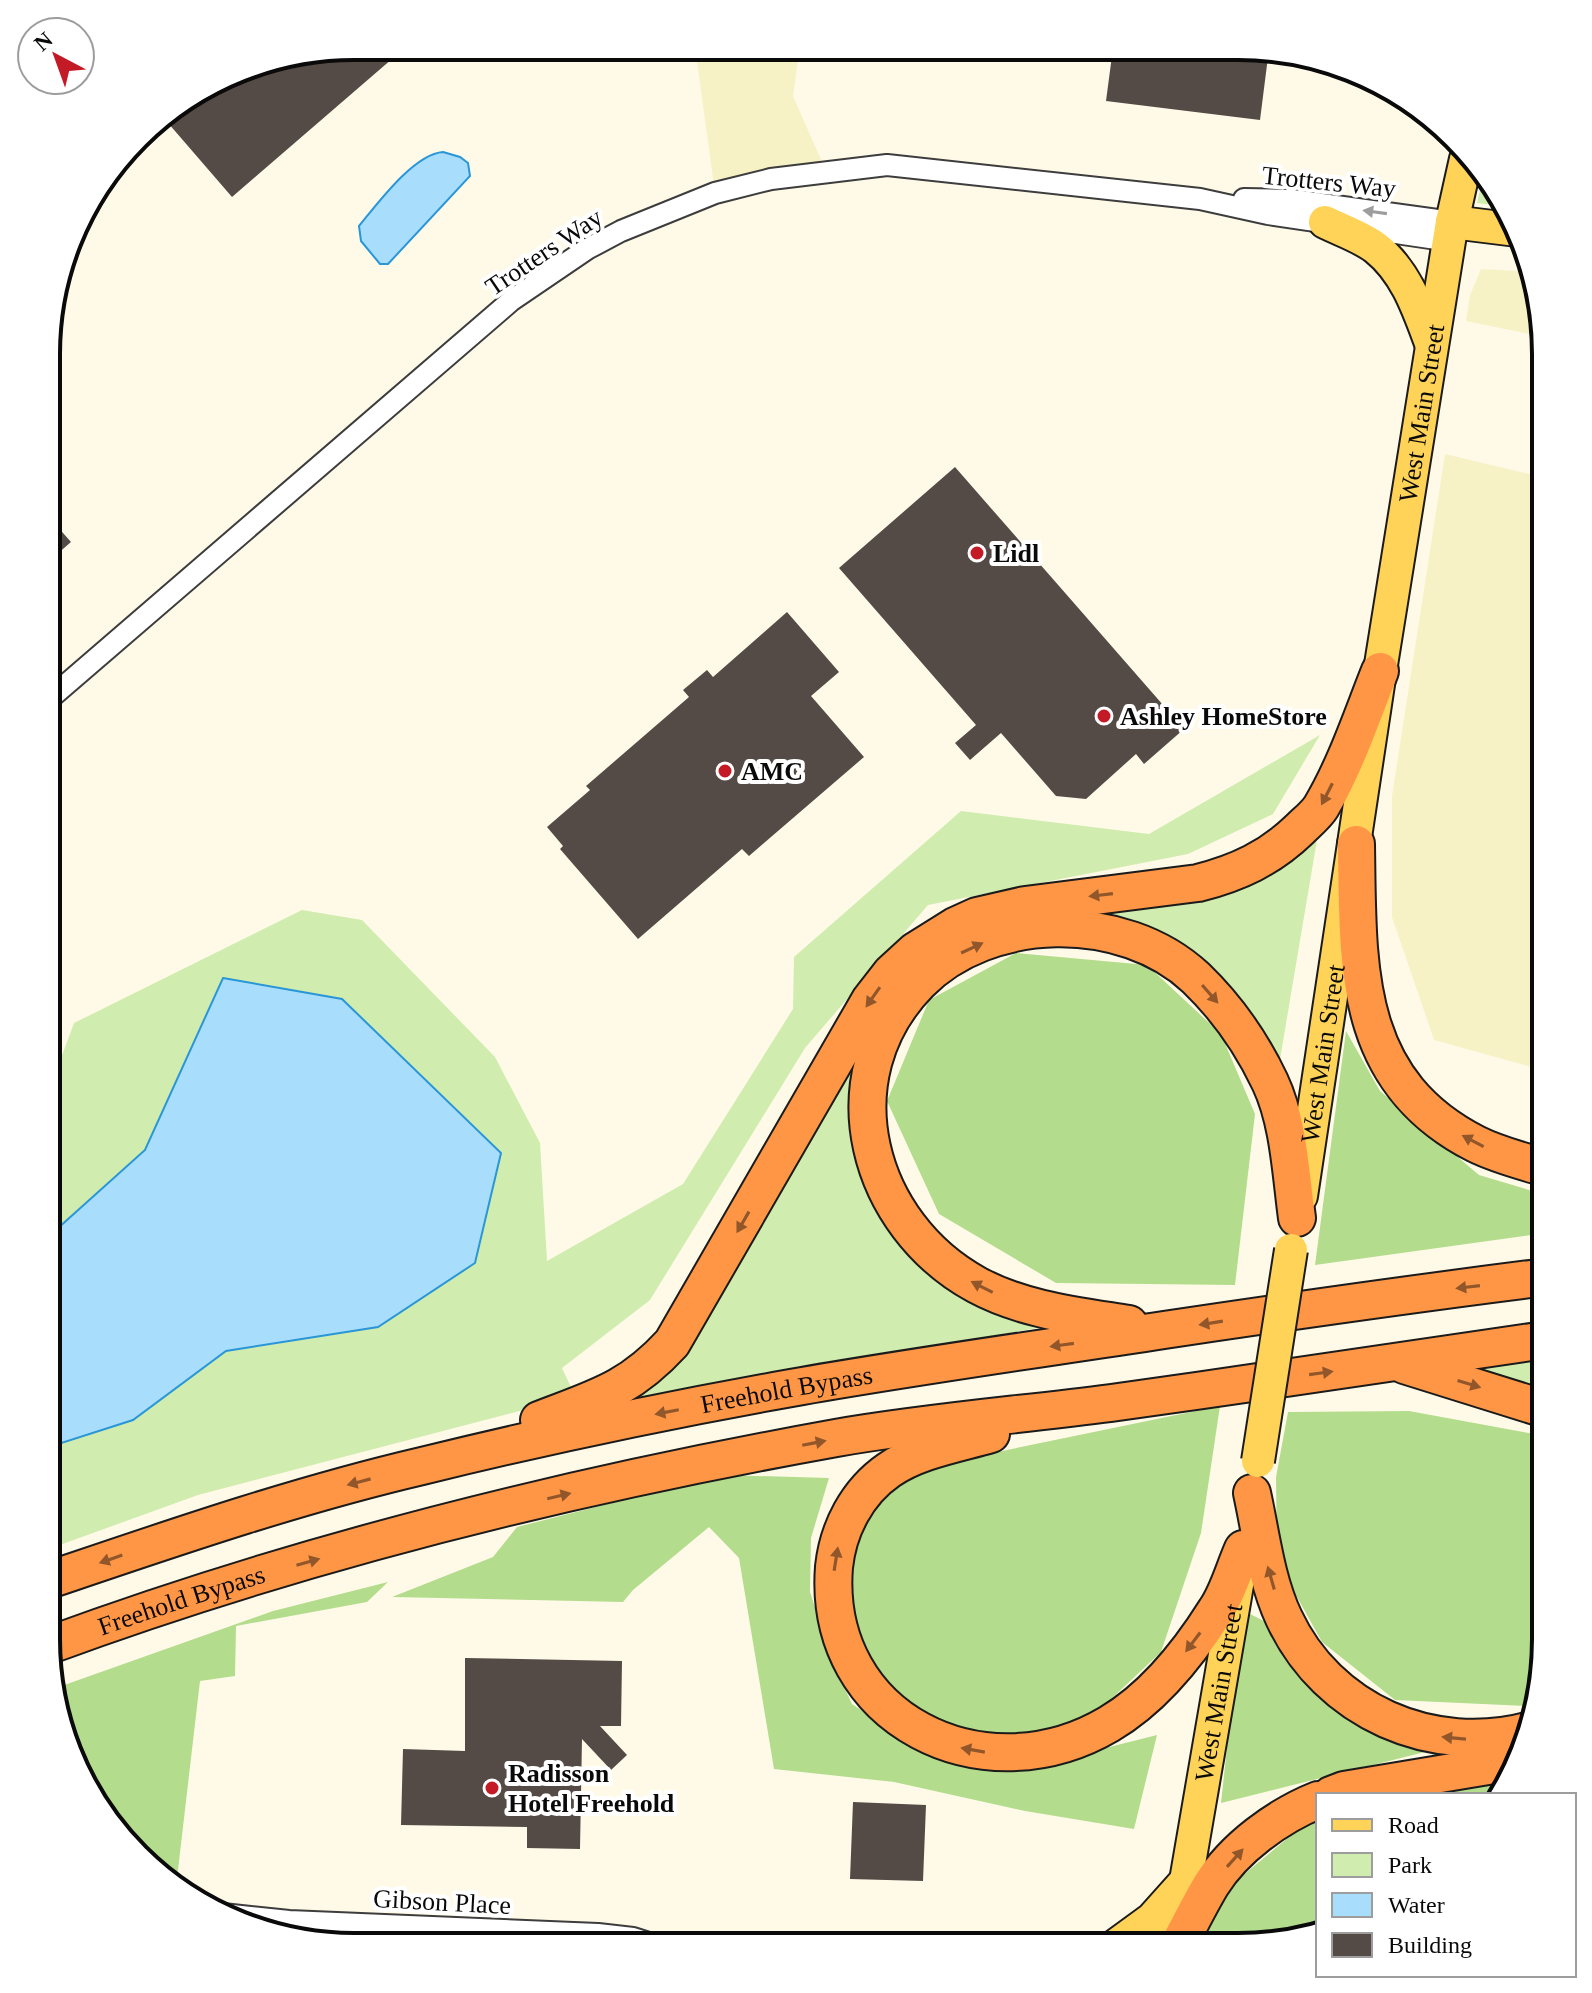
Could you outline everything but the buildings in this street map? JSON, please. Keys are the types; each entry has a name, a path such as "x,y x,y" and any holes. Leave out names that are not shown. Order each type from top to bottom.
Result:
{"highway":[{"path":"420,1466 603,1397 653,1364 684,1325 870,1000 891,973 915,951 955,926 1001,909 1198,883 1253,865 1289,839 1319,809 1343,764 1380,671"},
{"path":"1356,844 1358,950 1363,994 1370,1022 1388,1062 1421,1103 1455,1131 1500,1154 1532,1164"},
{"path":"1166,1330 1071,1315 998,1295 941,1260 904,1220 889,1195 873,1155 866,1112 867,1086 874,1055 885,1029 902,1002 931,972 983,942 1025,931 1056,928 1116,936 1172,961 1195,977 1246,1039 1271,1084 1286,1136 1294,1234"},
{"name":"Freehold Bypass","path":"60,1576 331,1489 610,1424 791,1388 1297,1309 1532,1279"},
{"name":"Freehold Bypass","path":"60,1642 231,1584 361,1546 592,1488 838,1438 1532,1342"},
{"path":"1395,1362 1532,1405"},
{"path":"1086,1405 905,1460 873,1482 857,1502 844,1526 835,1555 834,1599 847,1650 865,1682 887,1707 929,1736 977,1751 1024,1753 1087,1735 1142,1699 1182,1656 1218,1609 1243,1549"},
{"path":"1255,1477 1267,1564 1282,1614 1308,1658 1347,1695 1397,1725 1453,1739 1482,1739 1516,1733"},
{"path":"1336,1793 1505,1763"},
{"path":"1184,1933 1213,1882 1252,1839 1292,1811 1316,1801"}],"main road":[{"name":"West Main Street","path":"1178,1933 1255,1477 1356,844 1380,671 1451,232 1464,167"},
{"path":"1325,222 1374,246 1392,263 1412,292 1433,346"},
{"path":"1451,232 1505,230"},
{"path":"1133,1933 1152,1919 1186,1881"}],"street":[{"name":"Trotters Way","path":"60,690 512,300 587,249 661,213 715,193 771,179 887,165 1200,199 1292,200 1451,232"},
{"name":"Trotters Way","path":"1200,199 1268,214 1325,222 1451,232"},
{"name":"Gibson Place","path":"264,1918 574,1933"}],"shaded area":[{"path":"697,60 798,60 793,96 826,171 715,193"},
{"path":"1481,269 1520,271 1531,334 1466,321 1470,295"},
{"path":"1445,454 1532,475 1532,1067 1434,1040 1392,917 1392,796"}],"green space":[{"path":"1480,189 1492,205 1477,203"},
{"path":"1320,735 1273,814 1188,854 928,905 805,1048 650,1300 562,1368 575,1396 198,1495 60,1545 60,1443 133,1420 226,1351 378,1327 475,1263 223,978 145,1150 60,1226 60,1061 74,1023 302,910 362,920 495,1057 540,1143 547,1261 683,1184 793,1009 794,957 961,811 1149,834"},
{"path":"1320,822 1276,1083 1236,999 1058,913 1144,898"},
{"path":"1016,953 1147,965 1221,1034 1255,1114 1235,1285 1056,1283 939,1214 887,1101 929,1000"},
{"path":"876,1012 855,1072 903,1241 1055,1325 612,1402"},
{"path":"1346,1031 1380,1091 1479,1175 1532,1191 1532,1235 1315,1265"},
{"path":"1532,1360 1532,1391 1474,1368"},
{"path":"1220,1406 1201,1533 1161,1652 1092,1717 1039,1739 949,1731 888,1694 846,1620 849,1540 867,1503 934,1465"},
{"path":"1409,1411 1532,1434 1532,1639 1524,1706 1395,1700 1322,1642 1277,1561 1276,1477 1288,1412"},
{"path":"722,1475 829,1478 811,1538 810,1592 833,1663 852,1704 914,1745 967,1763 1022,1769 1157,1735 1134,1829 1025,1811 894,1782 774,1769 739,1558 709,1527 633,1590 623,1602 392,1597 493,1557 517,1527"},
{"path":"388,1582 367,1602 236,1626 235,1676 200,1681 178,1874 133,1833 99,1786 82,1751 64,1685 273,1611"},
{"path":"1242,1610 1264,1621 1344,1711 1425,1752 1221,1803"},
{"path":"1498,1777 1488,1793 1418,1793"},
{"path":"1316,1815 1316,1922 1257,1932 1207,1933 1230,1886"}],"water":[{"path":"443,152 468,163 470,176 388,264 380,264 361,241 359,226 409,170 420,161"},
{"path":"223,978 342,999 501,1153 475,1263 378,1327 226,1351 133,1420 60,1443 60,1226 145,1150"}],"place":[{"name":"Lidl","path":"977,553"},
{"name":"Ashley HomeStore","path":"1104,716"},
{"name":"AMC","path":"725,771"},
{"name":"Radisson Hotel Freehold","path":"492,1788"}]}
